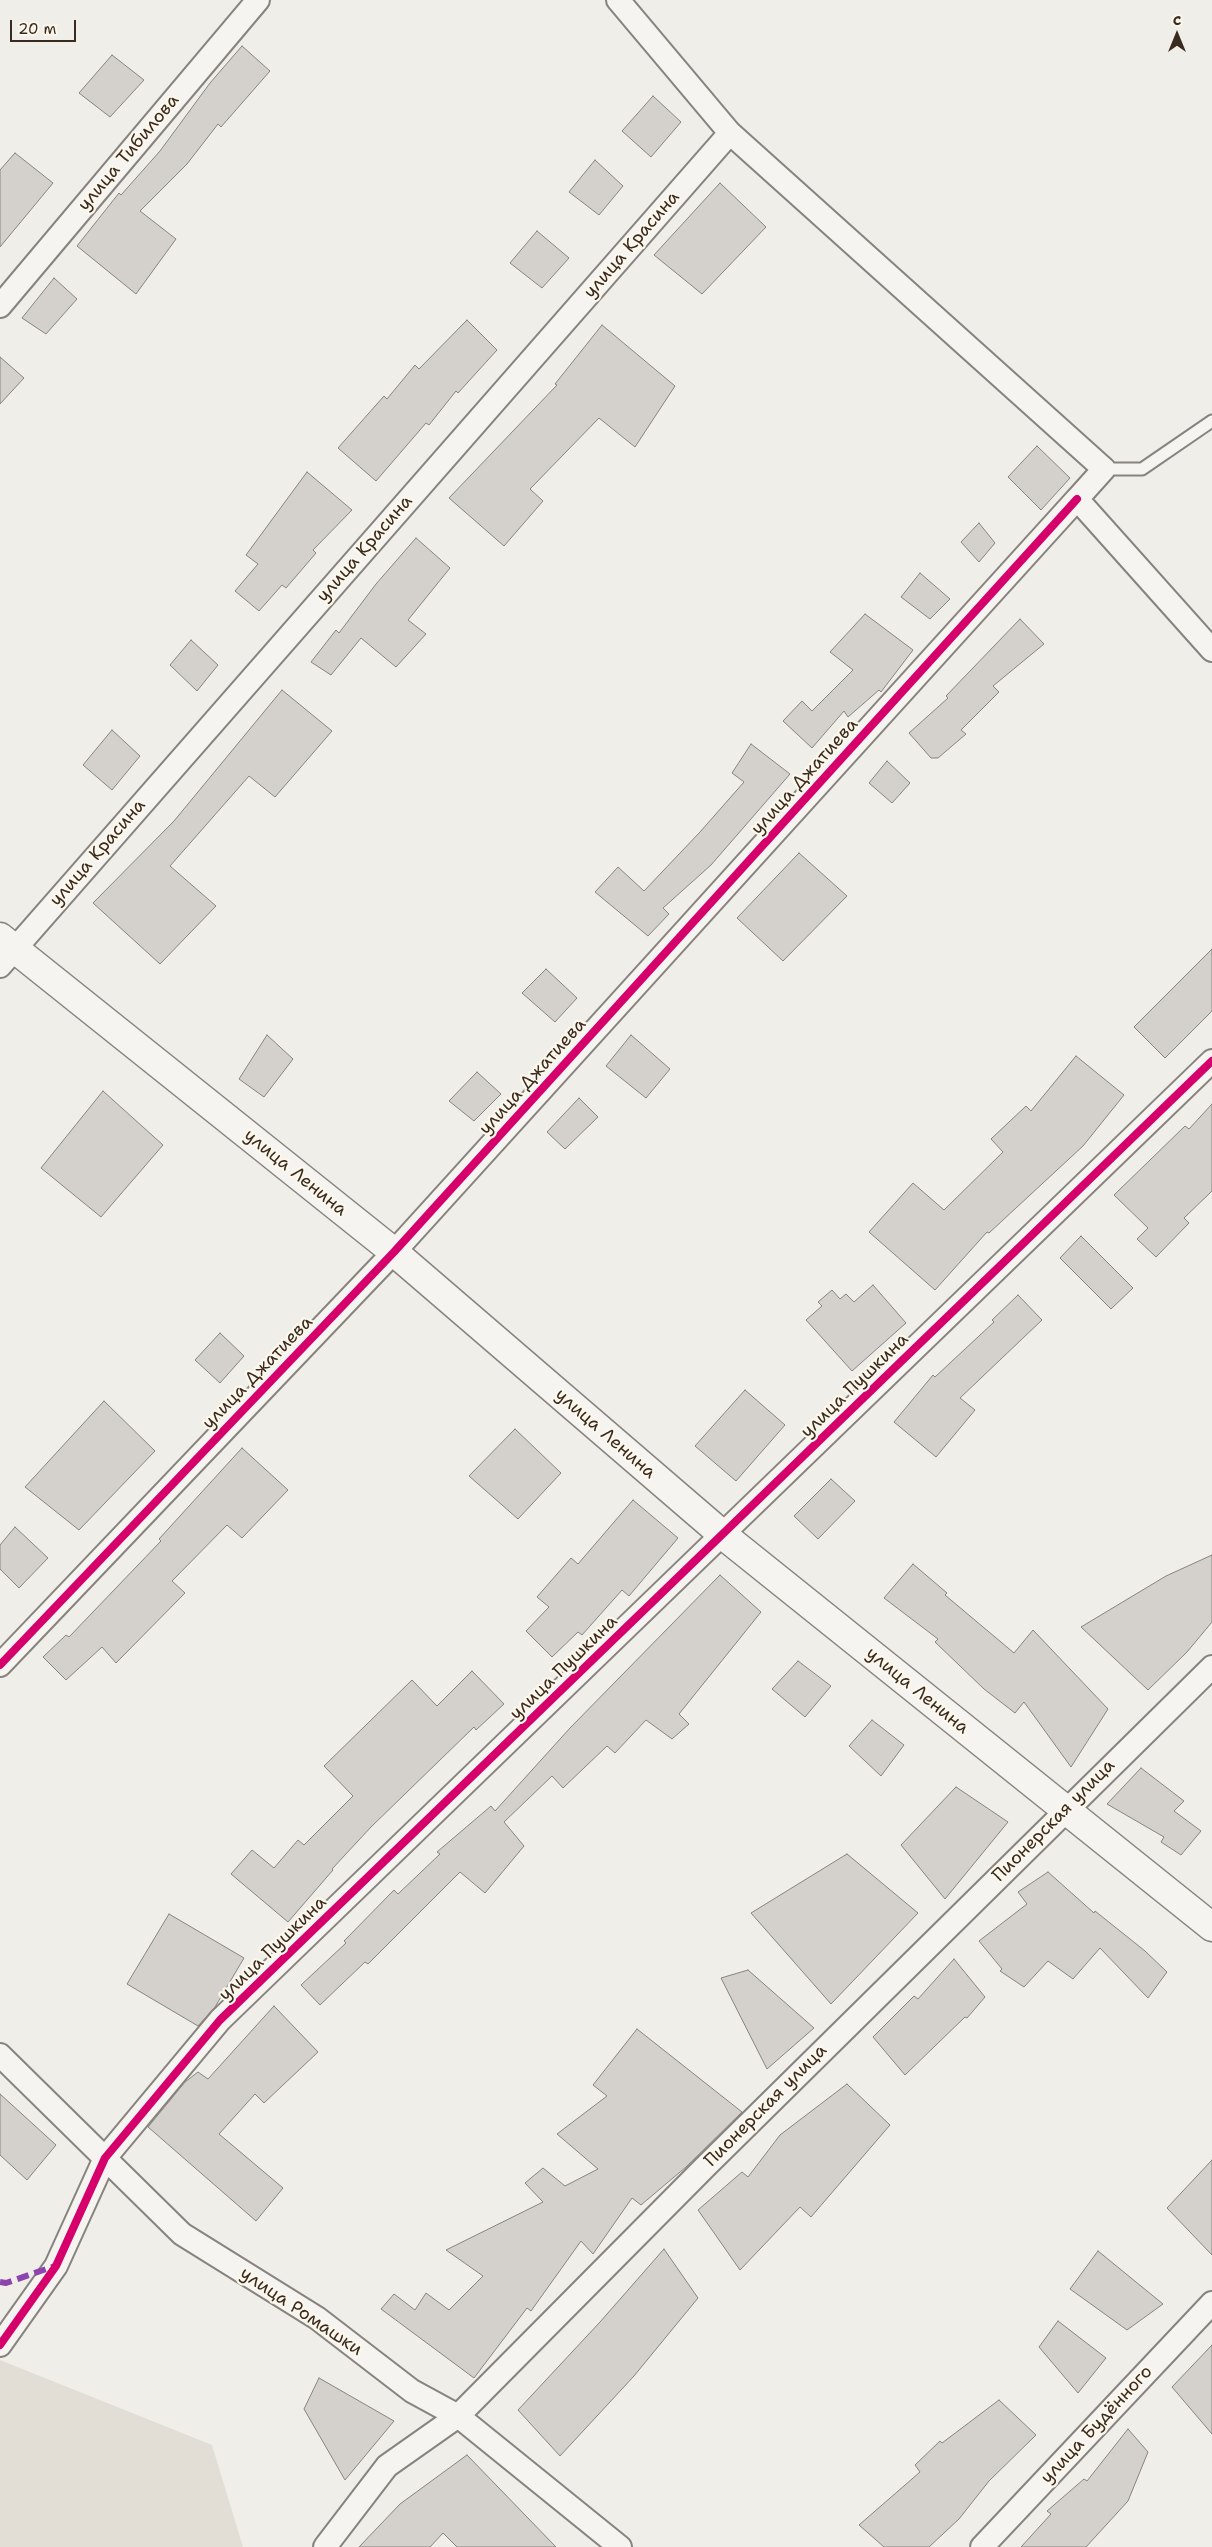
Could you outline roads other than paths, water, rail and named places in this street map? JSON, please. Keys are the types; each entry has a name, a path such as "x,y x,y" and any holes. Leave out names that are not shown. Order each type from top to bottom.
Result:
{"street":[{"name":"улица Тибилова","path":"0,306 258,0"},
{"path":"618,0 730,133 1104,469"},
{"name":"улица Красина","path":"5,951 730,133"},
{"name":"улица Джатиева","path":"0,1665 394,1252 1104,469"},
{"path":"1078,499 1212,650"},
{"name":"улица Ленина","path":"5,951 394,1252 723,1535 1212,1927"},
{"name":"улица Пушкина","path":"0,2345 56,2266 105,2158 220,2020 1212,1061"},
{"name":"Пионерская улица","path":"325,2547 387,2466 458,2416 1065,1810 1212,1667"},
{"name":"улица Ромашки","path":"0,2055 182,2234 317,2318 412,2390 458,2416 620,2547"},
{"name":"улица Будённого","path":"982,2547 1212,2303"}],"lane":[{"path":"1104,469 1142,469 1212,421"}]}
